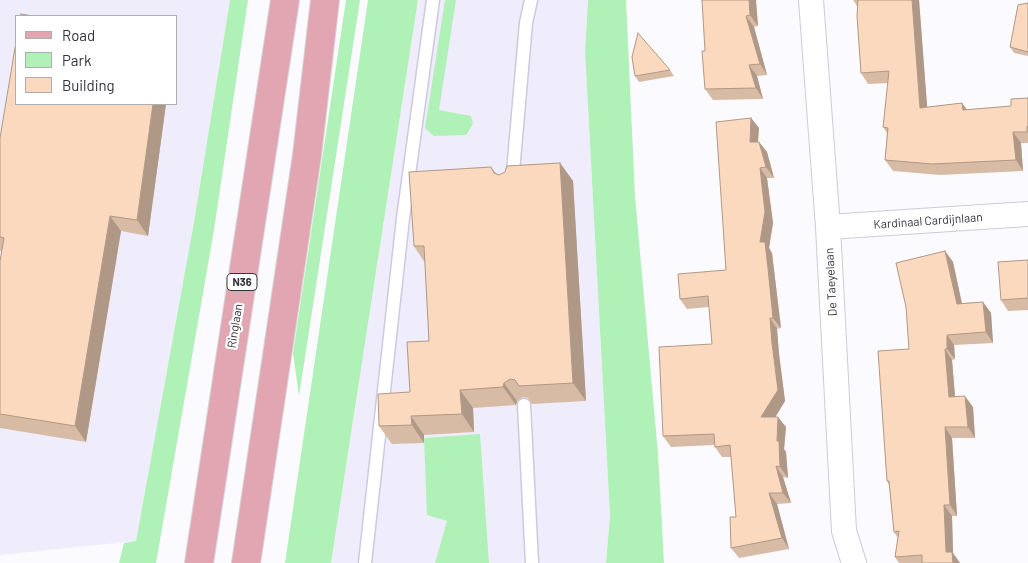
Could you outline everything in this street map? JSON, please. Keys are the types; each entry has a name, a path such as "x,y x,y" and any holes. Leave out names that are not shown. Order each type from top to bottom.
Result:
{"main road":[{"name":"Ringlaan","path":"199,563 285,0"},
{"path":"246,563 307,155 325,0"}],"street":[{"name":"De Taeyelaan","path":"810,0 828,227 844,531 854,563"},
{"name":"Kardinaal Cardijnlaan","path":"828,227 1028,214"}],"lane":[{"path":"365,563 403,218 433,0"},
{"path":"512,185 526,23 530,0"},
{"path":"524,405 532,563"}],"shaded area":[{"path":"0,0 230,0 194,222 136,541 0,555"},
{"path":"418,0 588,0 585,51 610,516 606,563 331,563"}],"green space":[{"path":"230,0 248,0 214,230 156,563 119,563 124,543 136,541 194,222"},
{"path":"346,0 360,0 299,396 293,353"},
{"path":"368,0 418,0 331,563 285,563"},
{"path":"445,0 456,0 439,110 471,116 473,124 466,135 434,136 425,128"},
{"path":"588,0 626,0 635,196 658,454 664,563 606,563 610,516 585,51"},
{"path":"480,434 489,563 435,563 447,521 427,515 424,438"}],"building":[{"path":"702,0 749,0 750,15 746,16 760,64 749,65 756,88 705,89 702,51 705,51"},
{"path":"858,0 912,0 920,108 962,103 963,110 1011,106 1011,99 1028,98 1027,132 1013,132 1016,160 932,164 885,160 888,128 883,127 889,71 861,73 857,16"},
{"path":"1028,3 1028,52 1010,47 1018,5"},
{"path":"638,33 670,70 635,76 632,57"},
{"path":"15,48 15,105 153,105 137,220 110,216 75,426 0,414 0,261 4,238 0,237 0,138"},
{"path":"751,118 750,142 759,142 766,167 760,168 765,212 760,242 765,242 773,318 770,318 772,343 778,390 761,417 778,417 777,441 779,441 780,467 776,466 783,493 769,493 782,538 731,548 730,517 736,517 730,445 715,447 714,434 663,436 659,347 712,344 708,296 680,299 678,274 726,270 716,122"},
{"path":"560,163 573,383 519,386 515,380 510,379 504,383 503,387 460,390 462,414 411,416 412,425 379,426 378,394 410,392 407,342 429,341 424,246 414,246 409,172 491,167 494,173 499,175 505,172 507,166"},
{"path":"945,251 957,304 983,302 986,332 947,335 947,349 945,349 949,397 965,396 968,427 945,427 950,505 944,505 946,552 952,552 953,563 922,563 922,555 895,557 899,531 894,532 889,481 887,481 878,351 909,349 906,307 896,263"},
{"path":"1028,260 1028,298 1001,300 998,262"}]}
